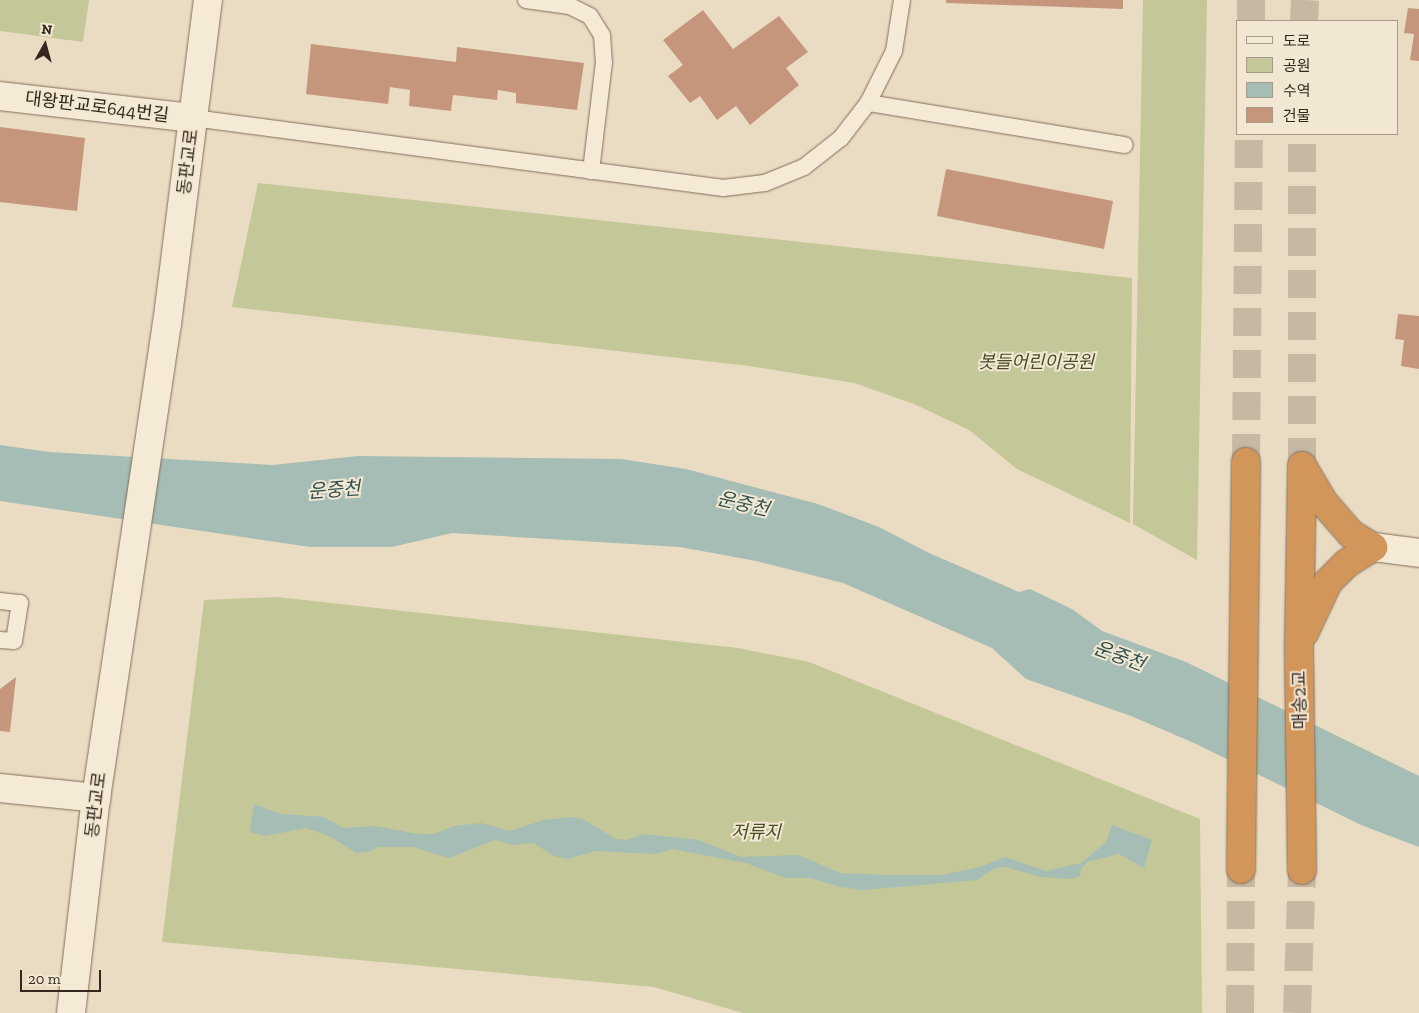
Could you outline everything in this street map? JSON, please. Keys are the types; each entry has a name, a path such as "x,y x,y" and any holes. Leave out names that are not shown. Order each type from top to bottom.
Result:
{"highway":[{"path":"1241,868 1246,462"},
{"name":"매송2교","path":"1302,857 1299,644 1302,466 1324,503 1351,534 1373,547"},
{"path":"1299,644 1328,582 1347,563 1373,547"}],"main road":[{"name":"동판교로","path":"71,1013 96,798 166,324 208,0"},
{"name":"대왕판교로644번길","path":"0,96 193,118"},
{"path":"1373,547 1419,553"},
{"path":"0,788 96,798"}],"lane":[{"path":"526,0 570,6 590,16 602,35 604,62 591,171"},
{"path":"193,118 723,188 765,183 804,167 841,138 868,103 894,51 902,0"},
{"path":"868,103 1125,145"},
{"path":"0,601 20,603 14,642 0,640"}],"green space":[{"path":"0,0 89,0 83,42 0,31"},
{"path":"1143,0 1207,0 1197,560 1133,524"},
{"name":"봇들어린이공원","path":"258,183 1132,278 1130,523 1017,469 969,430 914,404 854,383 749,366 232,307"},
{"name":"저류지","path":"277,597 738,648 809,662 1200,819 1202,1013 743,1013 654,987 162,942 204,600"}],"water":[{"name":"운중천","path":"0,445 49,452 273,465 358,456 621,459 686,469 818,504 879,527 929,553 1019,592 1030,589 1072,609 1102,631 1186,662 1419,776 1419,847 1361,825 1194,743 1131,716 1026,679 992,648 843,583 756,561 680,547 452,533 392,547 310,547 0,501"},
{"path":"254,804 281,814 324,817 343,828 375,826 418,834 434,834 454,826 481,823 510,831 544,820 572,817 583,819 616,839 627,840 643,834 699,840 741,857 799,855 840,873 888,875 941,875 980,867 1005,857 1046,871 1081,863 1106,842 1112,825 1152,840 1144,868 1119,854 1087,862 1081,869 1080,876 1071,879 1041,877 1005,867 995,868 977,880 863,890 840,887 810,878 785,878 746,863 672,849 655,854 596,851 568,859 554,856 533,843 513,845 495,840 449,858 413,847 378,847 368,852 356,853 331,837 306,828 265,836 250,832"}],"building":[{"path":"946,0 1123,0 1123,9 946,3"},
{"path":"1408,8 1419,9 1419,61 1410,60 1414,34 1404,33"},
{"path":"703,10 733,49 779,16 808,52 786,68 799,85 750,125 736,106 717,120 700,96 690,103 668,76 683,65 663,40"},
{"path":"311,44 456,62 457,47 584,63 577,110 516,103 516,93 498,90 497,100 453,95 451,111 409,106 410,90 390,87 388,104 306,94"},
{"path":"0,127 85,138 77,211 0,202"},
{"path":"946,169 1113,201 1104,249 937,216"},
{"path":"1398,314 1419,316 1419,369 1401,366 1404,340 1395,339"},
{"path":"16,677 10,732 0,731 0,689"}],"tunnel":[{"path":"1251,0 1251,20"},
{"path":"1304,20 1305,0"},
{"path":"1246,462 1249,135"},
{"path":"1302,135 1302,466"},
{"path":"1240,1013 1241,869"},
{"path":"1297,1013 1302,870"}]}
